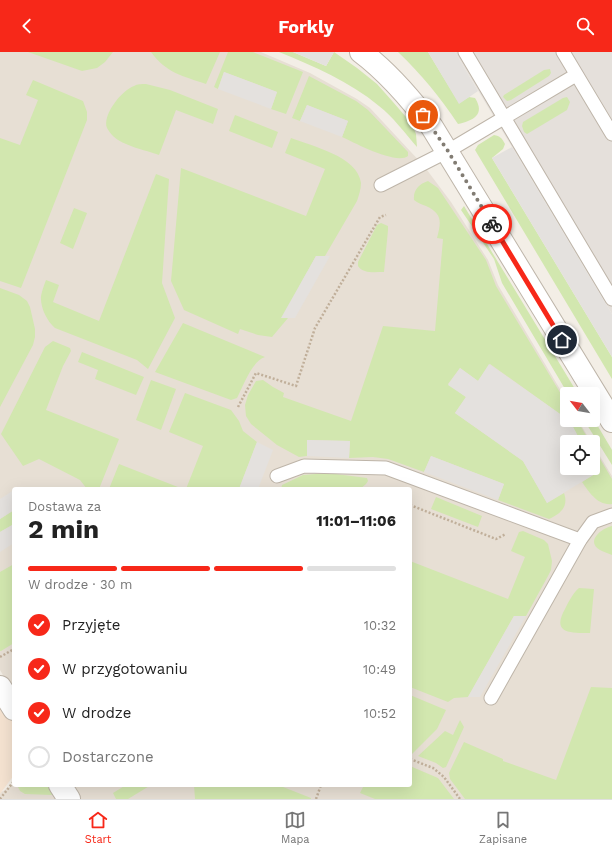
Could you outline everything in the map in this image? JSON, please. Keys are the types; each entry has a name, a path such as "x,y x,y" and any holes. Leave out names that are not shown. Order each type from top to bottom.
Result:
{"street":[{"path":"361,52 393,80 414,103 448,151 612,421"},
{"path":"0,687 12,707"},
{"path":"61,787 69,799"}],"lane":[{"path":"464,52 612,299"},
{"path":"562,52 612,134"},
{"path":"381,185 448,151 576,75"},
{"path":"277,476 304,466 386,468 580,540"},
{"path":"491,698 580,540 593,522 612,515"}],"path":[{"path":"238,407 256,373 296,386 315,328 380,217 386,214"},
{"path":"412,506 496,539 510,531"},
{"path":"0,657 12,650"},
{"path":"412,760 433,768 444,777 460,799"},
{"path":"0,799 12,784"},
{"path":"316,799 320,787"}],"shaded area":[{"path":"0,52 261,52 310,73 357,99 370,108 424,166 451,202 488,260 498,285 560,389 560,427 582,427 587,435 560,435 560,475 600,475 600,456 612,476 612,799 0,799 0,793 12,785 12,787 412,787 412,487 12,487 12,691 0,670"},
{"path":"293,52 334,52 326,66"},
{"path":"428,52 455,52 478,91 459,104"},
{"path":"455,52 612,52 612,314 512,147"},
{"path":"224,72 277,92 271,109 218,89"},
{"path":"307,105 348,121 342,137 300,121"},
{"path":"512,147 612,314 612,357 492,158"},
{"path":"316,256 330,256 295,318 281,318"},
{"path":"489,364 560,414 560,427 573,427 577,435 560,435 560,475 593,475 547,503 523,461 455,413 466,397 448,385 460,368 478,381"},
{"path":"307,440 350,441 349,458 307,456"},
{"path":"257,442 273,450 259,487 240,487"},
{"path":"431,456 504,484 498,500 424,472"},
{"path":"12,491 12,511 0,519 0,499"},
{"path":"12,525 12,544 0,552 0,532"},
{"path":"514,616 526,616 480,697 468,697"},
{"path":"0,692 12,712 12,778 0,794"}],"green space":[{"path":"28,52 113,52 105,62 97,68 82,71"},
{"path":"151,52 220,52 206,84 182,76 169,69 163,65"},
{"path":"228,52 253,52 303,72 286,114 271,109 277,92 224,72 218,89 214,87"},
{"path":"279,52 293,52 326,66 334,52 377,84 393,102 412,124 416,134 417,147 399,125 368,97 331,75"},
{"path":"398,52 428,52 459,103 469,97 475,98 479,109 476,116 468,121 458,124 430,86"},
{"path":"550,69 551,73 549,76 511,100 507,101 503,97 544,70"},
{"path":"309,76 356,101 368,110 408,152 408,156 394,158 385,156 342,137 348,121 307,105 300,121 292,118"},
{"path":"33,80 83,101 87,112 87,120 21,288 0,281 0,138 20,145 38,100 26,95"},
{"path":"146,84 170,90 218,109 213,124 176,110 159,155 129,145 117,139 107,128 107,117 110,110 129,88"},
{"path":"567,97 570,102 567,110 527,134 524,132 522,126 523,122"},
{"path":"235,115 278,132 272,148 229,131"},
{"path":"494,135 501,138 505,144 503,149 492,158 612,357 612,379 475,150 478,145"},
{"path":"291,138 332,153 343,159 352,166 358,174 361,188 357,201 325,256 316,256 282,318 288,318 272,337 258,335 240,329 238,334 184,310 171,281 181,168 306,216 325,169 285,153"},
{"path":"156,174 169,179 162,283 175,318 148,369 137,360 55,328 49,322 45,314 41,296 46,280 59,285 53,302 99,321"},
{"path":"428,181 438,188 486,260 496,286 560,392 560,414 490,364 478,381 460,368 448,384 466,397 455,413 523,461 547,503 564,493 564,506 557,515 549,519 498,500 504,484 431,456 424,472 388,459 373,457 349,458 350,441 308,440 307,456 299,457 277,445 251,424 246,416 245,405 248,395 256,381 263,380 284,393 283,397 351,421 383,326 435,331 443,239 437,238 440,223 438,215 432,209 414,200 414,193 422,184"},
{"path":"464,206 574,387 564,387 502,283 494,259 461,210"},
{"path":"74,208 87,213 73,249 60,243"},
{"path":"381,223 388,226 384,272 373,272 360,269 358,262 377,225"},
{"path":"0,288 19,295 27,301 30,307 35,329 35,337 33,345 0,407"},
{"path":"183,323 265,357 256,363 237,398 231,400 155,372"},
{"path":"53,341 70,348 71,351 63,366 46,410 119,439 100,487 85,487 80,480 39,459 23,466 1,434 45,347"},
{"path":"82,352 144,377 136,395 95,379 98,370 78,362"},
{"path":"151,380 176,389 161,430 136,420"},
{"path":"185,393 231,410 239,421 243,431 257,442 240,487 187,487 203,446 169,432"},
{"path":"573,427 581,427 586,435 577,435"},
{"path":"588,427 598,427 612,450 612,465 600,446 600,435 593,435"},
{"path":"600,459 612,479 612,504 598,501 582,482 593,475 600,475"},
{"path":"119,464 178,487 110,487"},
{"path":"328,473 367,478 368,481 362,487 282,487 282,485 303,475"},
{"path":"436,497 482,516 478,527 431,509"},
{"path":"12,511 12,525 0,532 0,519"},
{"path":"612,526 612,555 600,550 594,543 600,532"},
{"path":"523,531 544,540 548,544 552,561 551,570 526,616 514,616 468,697 454,698 448,702 412,688 412,562 508,599 525,557 511,551 519,532"},
{"path":"12,565 12,644 1,651 0,651 0,572"},
{"path":"579,588 594,589 590,633 570,632 562,628 560,623 561,617 568,603"},
{"path":"591,687 612,688 612,799 465,799 450,779 449,773 464,742 503,759 503,761 556,780"},
{"path":"412,696 446,710 437,729 412,754"},
{"path":"460,720 464,727 446,767 443,768 436,763 418,756 445,731 453,735"},
{"path":"412,767 438,778 454,799 375,799 360,793 363,787 412,787"},
{"path":"18,787 50,787 52,795 25,794 20,791"},
{"path":"123,787 148,787 128,799 116,799 113,793"},
{"path":"194,787 283,787 311,798 311,799 195,799"}],"way so far":[{"path":"423,115 448,151 492,224"}],"route":[{"path":"492,224 562,340"}]}
